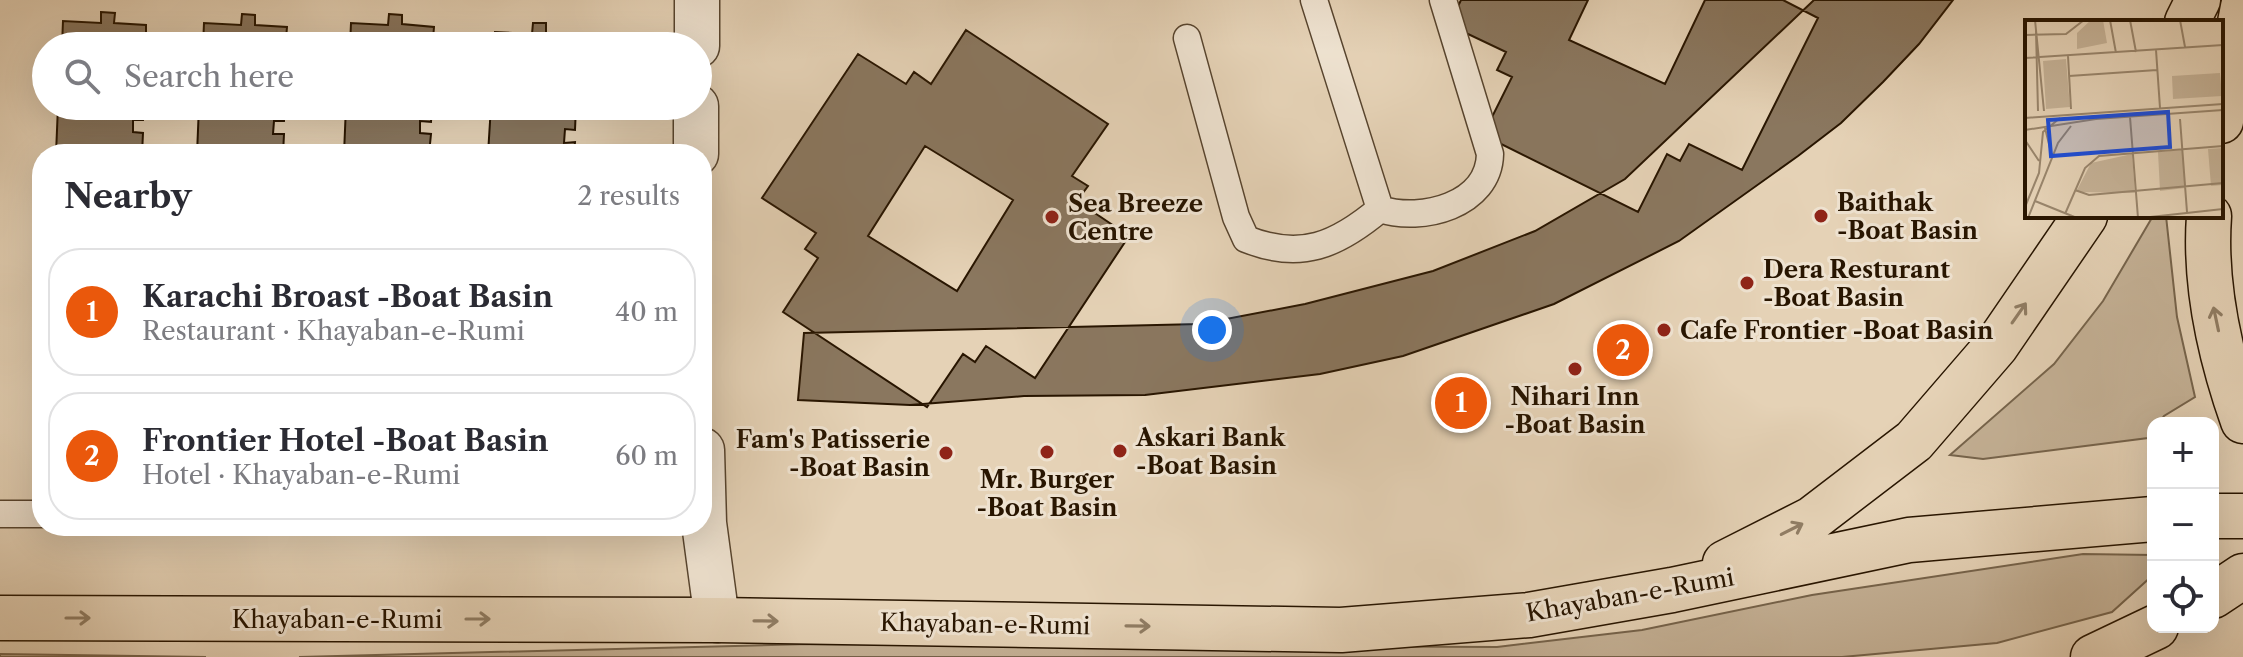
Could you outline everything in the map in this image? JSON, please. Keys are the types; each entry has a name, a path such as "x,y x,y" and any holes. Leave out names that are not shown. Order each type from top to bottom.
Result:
{"main road":[{"path":"2188,20 2198,0"},
{"path":"2223,111 2243,7"},
{"path":"1672,590 1812,519 1914,441 1996,346 2084,218"},
{"path":"2209,218 2212,299 2228,377 2243,421"},
{"path":"2219,516 2243,516"},
{"name":"Khayaban-e-Rumi","path":"0,618 717,620 1341,630 1529,615 1672,590 1909,540 2147,520"},
{"path":"2219,592 2243,576"},
{"path":"2093,657 2147,631"}],"street":[{"path":"697,0 697,32"},
{"path":"696,120 696,144"},
{"path":"705,536 717,620"}],"lane":[{"path":"1314,0 1380,209"},
{"path":"1380,209 1397,215 1427,213 1464,200 1479,188 1490,170 1490,154 1443,0"},
{"path":"1187,38 1236,217 1246,239 1268,248 1323,245 1352,233 1380,209"},
{"path":"0,514 32,514"}],"shaded area":[{"path":"2152,218 2166,218 2177,317 2195,397 2163,417 2147,417 2147,438 1983,459 1950,455 2054,364 2103,301"},
{"path":"2083,554 2147,555 2147,580 2112,612 1997,643 1842,657 299,657 809,644 1497,647 1642,630 1812,595"},
{"path":"0,654 206,657 0,657"}],"building":[{"path":"1461,0 1588,0 1569,40 1665,84 1705,0 1783,0 1818,18 1742,170 1689,144 1680,161 1667,154 1638,212 1483,135 1512,77 1497,70 1506,52 1449,25"},
{"path":"1814,0 1953,0 1919,44 1883,82 1841,123 1798,156 1679,241 1554,304 1403,356 1320,374 1145,395 1024,396 910,405 798,400 804,333 1200,324 1305,304 1433,271 1535,231 1625,179"},
{"path":"101,12 115,13 114,23 146,25 146,32 63,32 63,21 101,23"},
{"path":"242,14 255,15 255,25 287,27 287,32 204,32 204,23 241,25"},
{"path":"389,14 402,15 402,24 434,27 434,32 351,32 351,23 388,25"},
{"path":"533,23 546,23 546,32 532,32"},
{"name":"Sea Breeze Centre","path":"966,30 1108,124 1072,176 1088,186 1077,201 1129,236 1035,378 986,346 975,362 963,354 927,407 783,312 818,258 805,249 816,233 762,198 858,54 906,84 914,72 931,84","holes":["925,146 1013,200 957,291 868,236"]},
{"path":"57,120 133,120 133,132 143,133 142,144 56,144"},
{"path":"198,120 284,120 274,121 273,134 284,134 284,144 197,144"},
{"path":"345,120 431,120 420,121 420,133 431,134 430,144 344,144"},
{"path":"490,120 575,120 575,130 565,129 564,143 575,144 489,144"}],"place":[{"name":"Baithak -Boat Basin","path":"1821,216"},
{"name":"Sea Breeze Centre","path":"1052,217"},
{"name":"Dera Resturant -Boat Basin","path":"1747,283"},
{"name":"Cafe Frontier -Boat Basin","path":"1664,330"},
{"name":"Frontier Hotel -Boat Basin","path":"1623,350"},
{"name":"Nihari Inn -Boat Basin","path":"1575,369"},
{"name":"Karachi Broast -Boat Basin","path":"1461,403"},
{"name":"Askari Bank -Boat Basin","path":"1120,451"},
{"name":"Mr. Burger -Boat Basin","path":"1047,452"},
{"name":"Fam's Patisserie -Boat Basin","path":"946,453"}]}
